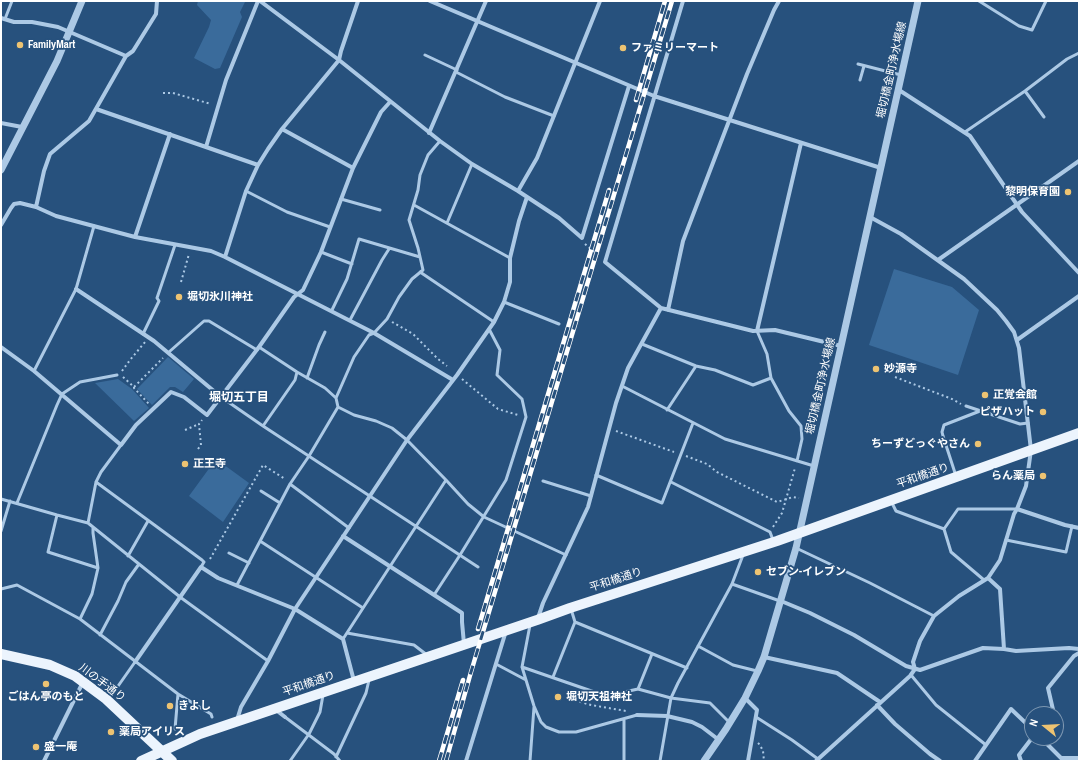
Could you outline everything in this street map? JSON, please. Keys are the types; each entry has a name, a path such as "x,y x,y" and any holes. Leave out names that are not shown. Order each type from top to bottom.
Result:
{"main road":[{"name":"平和橋通り","path":"141,761 200,734 237,721 533,622 570,608 800,533 1079,432"},
{"name":"川の手通り","path":"1,654 50,665 63,670 83,682 106,699 172,761"},
{"name":"平和橋通り","path":"151,761 161,751"}],"street":[{"path":"1,170 57,61 82,1"},
{"path":"36,207 44,171 50,154 88,122 126,56 133,51 156,14 157,1"},
{"path":"206,147 226,80 259,1 339,60 429,133 472,164 527,196 559,218 582,238 629,86"},
{"path":"225,257 246,191 258,165 282,129 339,60 340,51 358,1"},
{"path":"430,1 654,96 881,168"},
{"path":"429,133 486,1"},
{"path":"518,191 536,158 600,1"},
{"path":"683,1 605,262 661,308 753,331 775,330 841,346"},
{"path":"668,310 683,241 747,74 779,1"},
{"name":"堀切橋金町浄水場線","path":"704,761 730,723 758,672 764,657 796,548 918,1"},
{"path":"3,18 14,22 32,22 58,27 126,56"},
{"path":"898,90 970,136 1022,212 1079,273"},
{"path":"1,347 34,371 121,445 136,425 171,392 184,397 207,415 258,348 294,297 303,290 321,252 353,168 381,112 390,102"},
{"path":"96,109 258,165"},
{"path":"1,123 22,127"},
{"path":"282,129 353,168"},
{"path":"135,237 170,134"},
{"path":"758,331 802,143"},
{"path":"938,260 1079,161"},
{"path":"237,721 241,707 268,661 295,609 406,440 453,380 494,322 504,302 510,282 510,258 527,196"},
{"path":"1,225 14,204 20,203 36,207 56,216 135,237 210,251 225,257 374,332 453,380"},
{"path":"817,760 911,675 915,669 914,662 920,641 934,616 959,596 986,579 1000,560 1014,514 1026,486 1031,450 1022,364 1017,340 1006,321 997,310 964,279 901,234 870,217"},
{"path":"76,289 114,313 169,352 221,397"},
{"path":"1017,340 1079,296"},
{"path":"533,622 588,507 628,368 661,308"},
{"path":"1017,509 1079,528"},
{"path":"343,536 462,613 464,644"},
{"path":"135,662 203,564 218,578 295,609 343,639 354,682"},
{"path":"986,579 1000,589 1004,649"},
{"path":"781,601 810,613 854,635 906,666 920,670 983,648 1016,651 1069,648 1079,649"},
{"path":"466,761 506,631"},
{"path":"1052,706 1048,688 1074,656 1079,653"},
{"path":"764,657 837,673 879,703 907,734 940,761"},
{"path":"44,761 83,682"},
{"path":"745,698 757,710 748,761"},
{"path":"274,709 285,717"},
{"path":"975,761 1011,709 1024,721"},
{"path":"637,715 668,716 692,722 702,727 719,740"},
{"path":"1021,761 1020,755 1026,746"},
{"path":"1049,746 1061,758 1079,758"}],"lane":[{"path":"3,18 12,1"},
{"path":"979,1 1019,26 1032,30 1046,1"},
{"path":"965,132 1025,91 1067,59 1079,53"},
{"path":"425,55 505,97 554,116"},
{"path":"858,64 902,75"},
{"path":"860,80 864,66"},
{"path":"1025,91 1044,117"},
{"path":"336,398 354,357 369,335 387,319 399,297 412,279 423,270 409,220 418,190 420,175 428,155 440,141"},
{"path":"447,223 472,164"},
{"path":"246,191 287,212 330,227"},
{"path":"340,199 380,210"},
{"path":"414,205 510,258"},
{"path":"34,371 76,289 94,226"},
{"path":"332,310 347,279 360,239 389,249 420,257"},
{"path":"143,334 159,301 157,298 175,245"},
{"path":"350,320 389,249"},
{"path":"321,252 352,264"},
{"path":"420,272 494,322"},
{"path":"504,302 559,324"},
{"path":"169,352 204,321 208,321 258,348 325,388 336,398 338,407 309,456 290,484 237,585"},
{"path":"434,595 460,556 506,480 526,418 522,399 497,375 500,350 489,329"},
{"path":"758,331 767,354 771,378 789,411 801,426 802,439 797,461"},
{"path":"307,378 325,332"},
{"path":"642,344 696,366 715,370 753,385 771,378"},
{"path":"668,410 696,366"},
{"path":"263,426 295,380 297,372"},
{"path":"17,503 62,394 80,382 117,375"},
{"path":"622,386 725,439 814,466"},
{"path":"221,397 478,568"},
{"path":"966,406 1020,424 1028,423"},
{"path":"338,407 354,415 376,421 392,428 446,480 468,504 484,517 566,554"},
{"path":"957,477 942,432 944,425 980,411"},
{"path":"596,475 662,504 693,423"},
{"path":"88,522 96,482 101,472 121,445"},
{"path":"343,639 446,480"},
{"path":"543,481 590,496"},
{"path":"96,482 203,564"},
{"path":"671,482 770,532 773,542"},
{"path":"290,484 349,528"},
{"path":"261,492 280,503"},
{"path":"1,499 88,522 180,597 268,661"},
{"path":"891,500 896,511 944,529"},
{"path":"1,531 10,501"},
{"path":"944,529 958,509 1017,509"},
{"path":"57,515 48,552 98,568"},
{"path":"128,556 148,521"},
{"path":"1006,540 1066,552 1072,526"},
{"path":"80,619 92,594 98,568 93,527"},
{"path":"944,529 951,552 986,579"},
{"path":"260,541 363,608"},
{"path":"796,548 870,583 934,616"},
{"path":"660,761 671,698 732,584 744,552"},
{"path":"229,553 249,563"},
{"path":"100,635 126,582 139,564"},
{"path":"732,584 781,601"},
{"path":"1,589 17,586 80,619 178,694 211,714 212,717"},
{"path":"553,677 575,622 570,608"},
{"path":"533,622 522,667 534,706 541,722 546,727 559,732 576,732 637,715"},
{"path":"575,622 687,668"},
{"path":"347,633 414,645 429,657"},
{"path":"698,646 733,665 758,672"},
{"path":"638,689 652,654"},
{"path":"106,699 116,689 135,662"},
{"path":"496,664 526,680"},
{"path":"522,667 606,696 638,689 671,698 710,703 730,723"},
{"path":"911,675 936,705 986,746"},
{"path":"336,757 366,693 370,677"},
{"path":"290,761 309,734 320,712 323,692"},
{"path":"175,729 178,694"},
{"path":"530,761 534,706"},
{"path":"285,717 334,754 340,761"},
{"path":"756,717 792,740 817,760"},
{"path":"624,719 624,761"}],"path":[{"path":"163,93 182,96 216,106"},
{"path":"582,238 583,242 605,262"},
{"path":"181,282 190,253"},
{"path":"149,338 120,374 134,387 153,409"},
{"path":"134,387 169,352"},
{"path":"895,377 966,406"},
{"path":"185,430 199,424 206,414"},
{"path":"198,449 201,445 199,424"},
{"path":"610,428 706,464 717,472 777,502 793,497 807,499"},
{"path":"770,532 782,513 797,461"},
{"path":"203,564 208,562 263,465 289,481 290,484"},
{"path":"570,699 591,705 628,711 637,715"},
{"path":"752,738 760,744 763,751 764,761"}],"shaded area":[{"path":"198,1 245,2 240,12 242,17 220,68 215,69 194,58 211,20 197,5"},
{"path":"894,269 952,287 979,310 958,375 869,345"},
{"path":"168,357 194,379 183,392 175,387 170,387 152,405 137,389"},
{"path":"118,379 132,389 149,408 134,421 95,383"},
{"path":"216,459 249,483 223,522 189,496"}],"railway":[{"path":"636,100 665,1"},
{"path":"446,761 471,672 672,1"},
{"path":"478,629 609,190"},
{"path":"439,761 463,680"}],"place":[{"name":"FamilyMart","path":"20,45"},
{"name":"ファミリーマート","path":"623,48"},
{"name":"黎明保育園","path":"1068,192"},
{"name":"堀切氷川神社","path":"179,297"},
{"name":"妙源寺","path":"876,369"},
{"name":"正覚会館","path":"985,395"},
{"name":"ピザハット","path":"1043,412"},
{"name":"ちーずどっぐやさん","path":"978,444"},
{"name":"正王寺","path":"185,464"},
{"name":"らん薬局","path":"1043,476"},
{"name":"セブン-イレブン","path":"758,572"},
{"name":"ごはん亭のもと","path":"46,684"},
{"name":"堀切天祖神社","path":"558,697"},
{"name":"きよし","path":"170,706"},
{"name":"薬局アイリス","path":"111,732"},
{"name":"盛一庵","path":"36,747"}],"district":[{"name":"堀切五丁目","path":"239,398"}]}
